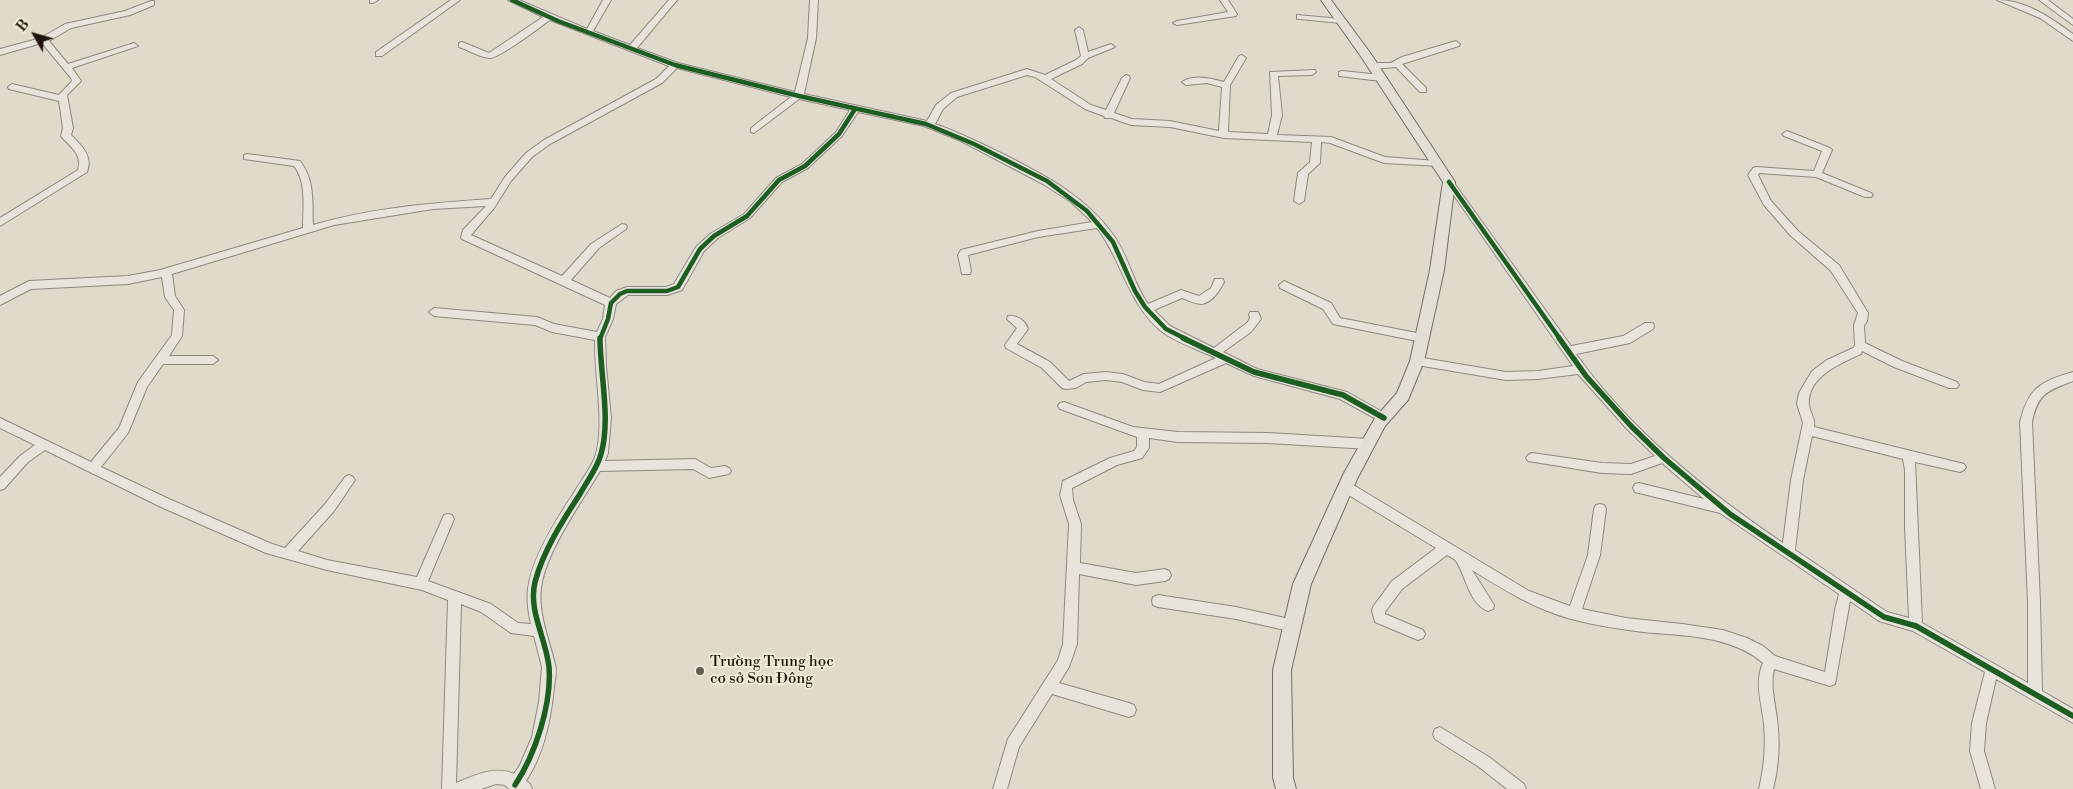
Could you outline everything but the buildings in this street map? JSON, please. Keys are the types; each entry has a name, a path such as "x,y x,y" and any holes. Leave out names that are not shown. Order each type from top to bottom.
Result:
{"main road":[{"path":"1286,789 1284,778 1282,670 1294,626 1302,584 1346,487 1368,444 1384,418 1403,396 1417,361 1437,270 1449,182 1378,72 1326,0"}],"street":[{"path":"379,54 456,0"},
{"path":"512,0 548,18 675,65 798,96 930,125 973,143 1055,185 1079,204 1116,246 1135,291 1146,309 1166,329 1270,377 1342,395 1384,418"},
{"path":"589,32 606,0"},
{"path":"631,49 674,0"},
{"path":"754,130 798,96 812,38 814,0"},
{"path":"1177,23 1233,14 1224,0"},
{"path":"2001,0 2043,16 2073,38"},
{"path":"2043,0 2073,23"},
{"path":"0,52 44,40 68,26 127,13 151,3"},
{"path":"1300,17 1341,21"},
{"path":"462,46 492,56 548,18"},
{"path":"1079,30 1085,56"},
{"path":"0,223 82,172 85,166 83,154 66,136 68,128 63,94 77,81 44,40"},
{"path":"1342,74 1378,72 1405,58 1456,44"},
{"path":"67,67 134,46"},
{"path":"1044,79 1079,62 1085,56 1111,47"},
{"path":"1224,135 1223,116 1228,90 1226,85 1242,58"},
{"path":"1397,63 1423,90"},
{"path":"612,303 466,237 467,232 529,155 547,142 653,85 675,65"},
{"path":"930,125 944,101 960,93 1027,72 1044,79 1072,99 1108,116 1132,122 1170,124 1224,135 1272,136 1341,142 1389,161 1437,164"},
{"path":"1272,136 1278,115 1273,74 1312,72"},
{"path":"1108,116 1126,78"},
{"path":"1186,82 1207,80 1226,85"},
{"path":"12,87 63,99"},
{"path":"464,788 496,777 507,778 520,787 545,716 549,667 534,600 535,583 541,564 567,514 598,466 602,453 605,418 600,366 600,338 612,303 620,294 626,291 667,291 678,287 700,250 714,236 747,216 779,180 805,166 839,134 855,109"},
{"path":"1788,134 1819,145 1827,150 1817,174"},
{"path":"1299,201 1303,173 1315,163 1317,139"},
{"path":"247,156 297,163 303,168 306,184 308,229"},
{"path":"1788,553 1797,480 1809,423 1803,404 1805,393 1816,374 1830,363 1857,351 1860,345 1859,325 1862,321 1863,313 1835,268 1794,233 1766,203 1753,174 1756,170 1817,174 1868,194"},
{"path":"1449,182 1581,369 1631,426 1664,458 1724,508 1884,617 1916,626 2073,716"},
{"path":"0,301 29,285 128,280 166,272 334,222 433,206 493,202"},
{"path":"966,271 963,255 965,252 1038,234 1098,224"},
{"path":"564,281 595,246 622,227"},
{"path":"93,468 124,430 142,385 177,336 179,310 170,297 166,272"},
{"path":"1146,309 1181,294 1200,300 1215,290 1219,282"},
{"path":"1284,284 1327,306 1336,321 1422,338"},
{"path":"434,312 537,320 552,328 600,338"},
{"path":"1012,319 1022,326 1023,330 1010,345 1046,365 1066,385 1072,385 1084,378 1106,376 1123,378 1142,386 1160,388 1221,356 1225,342 1250,327 1256,319 1254,315"},
{"path":"1568,351 1626,340 1649,326"},
{"path":"1860,345 1898,364 1953,385"},
{"path":"160,360 213,360"},
{"path":"1417,361 1506,376 1538,375 1581,369"},
{"path":"2035,694 2034,592 2026,422 2029,408 2037,392 2050,384 2073,376"},
{"path":"1064,406 1088,414 1119,429 1143,434 1368,444"},
{"path":"0,423 165,503 287,555 420,584 486,608 516,629 540,631"},
{"path":"1808,430 1908,456 1960,467"},
{"path":"1000,789 1013,744 1064,663 1070,644 1075,524 1073,513 1066,499 1067,485 1114,461 1138,455 1143,448 1143,434"},
{"path":"0,484 24,459 44,445"},
{"path":"1908,456 1911,470 1911,527 1916,626"},
{"path":"1532,458 1602,468 1631,469 1664,458"},
{"path":"598,466 695,464 709,472 725,471"},
{"path":"287,555 330,507 349,480"},
{"path":"1346,487 1549,608 1625,623 1715,634 1746,644 1771,661 1830,680 1841,610 1846,592"},
{"path":"1639,488 1724,508"},
{"path":"1574,614 1594,555 1600,509"},
{"path":"420,584 448,519"},
{"path":"1418,634 1380,618 1378,611 1397,585 1446,548"},
{"path":"1461,557 1471,583 1488,605"},
{"path":"1074,567 1136,579 1165,575"},
{"path":"449,789 455,596"},
{"path":"1158,601 1236,612 1294,626"},
{"path":"1766,789 1770,775 1771,727 1764,678 1771,661"},
{"path":"1988,789 1977,751 1980,723 1992,670"},
{"path":"1048,686 1129,710"},
{"path":"1440,734 1484,762 1519,789"}],"cycle path":[{"path":"512,0 558,21 675,65 799,96 926,124 965,139 1047,181 1087,211 1113,242 1141,302 1166,329 1254,372 1343,395 1384,418"},
{"path":"515,785 525,770 539,737 546,702 549,667 537,621 534,600 535,583 541,564 567,514 597,466 602,453 605,418 600,366 600,337 608,319 611,303 620,294 627,291 667,291 678,287 700,249 714,236 747,216 779,180 805,166 839,134 855,109"},
{"path":"1449,182 1586,376 1631,426 1664,458 1730,514 1884,617 1916,626 2073,716"}],"place":[{"name":"Trường Trung học cơ sở Sơn Đông","path":"700,671"}]}
